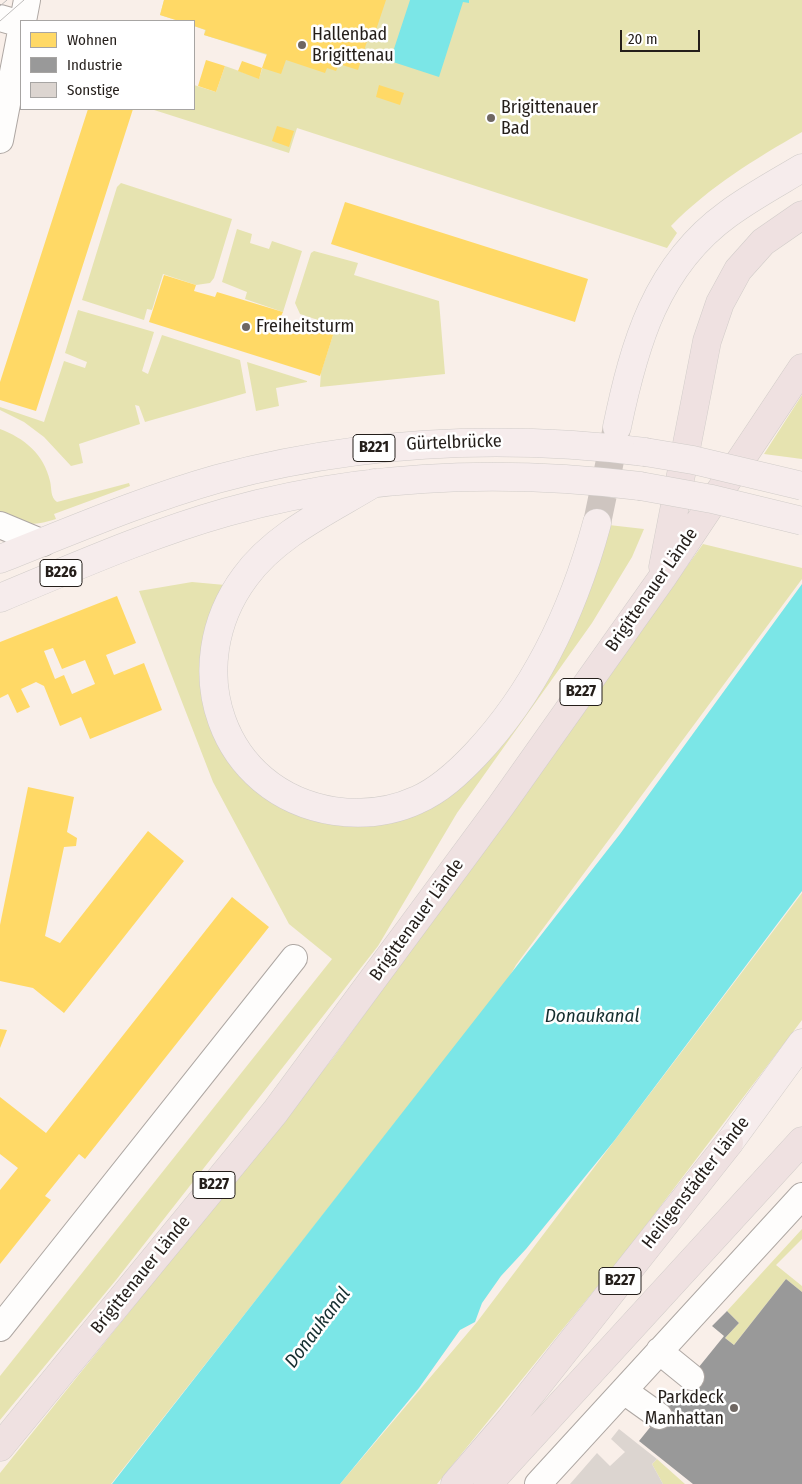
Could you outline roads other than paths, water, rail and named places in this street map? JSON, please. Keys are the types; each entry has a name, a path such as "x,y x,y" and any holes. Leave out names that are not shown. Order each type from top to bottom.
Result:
{"highway":[{"path":"662,578 707,341 720,303 738,270 763,242 802,215"},
{"name":"Brigittenauer Lände","path":"0,1447 275,1112 494,815 662,578 802,368"},
{"path":"488,1484 802,1141"},
{"name":"Heiligenstädter Lände","path":"456,1484 516,1412 729,1143"}],"main road":[{"path":"617,427 628,374 643,325 662,288 677,266 688,251 726,215 802,168"},
{"name":"Gürtelbrücke","path":"42,542 112,515 216,480 310,458 414,444 525,441 581,444 645,452 702,462 802,486"},
{"name":"Gürtelbrücke","path":"122,548 227,512 320,491 374,483 456,476 505,475 596,480 640,486 712,500 802,522"},
{"path":"374,483 284,540 261,558 234,594 223,619 213,654 212,676 215,699 233,744 266,781 300,802 321,809 348,813 395,808 418,800 441,786 465,766 513,709 555,641 579,585 597,523"},
{"name":"B221","path":"0,559 42,542"},
{"name":"B226","path":"0,598 122,548"},
{"name":"Heiligenstädter Lände","path":"729,1143 802,1043"}],"street":[{"path":"22,20 28,0"},
{"path":"0,18 17,35 0,135"},
{"path":"0,525 42,542"},
{"path":"0,1328 294,958"},
{"path":"538,1484 802,1196"},
{"path":"659,1351 691,1377"},
{"path":"624,1391 659,1416"}],"water":[{"path":"410,0 469,0 469,3 463,2 439,77 390,61"},
{"name":"Donaukanal","path":"802,584 802,891 614,1141 526,1249 501,1276 482,1303 475,1322 460,1330 419,1388 340,1484 112,1484 620,834"}],"tunnel":[{"path":"597,523 617,427"}],"tram line":[{"path":"0,6 7,0"},
{"path":"0,21 24,0"}],"place":[{"name":"Hallenbad Brigittenau","path":"302,45"},
{"name":"Brigittenauer Bad","path":"491,118"},
{"name":"Freiheitsturm","path":"246,327"},
{"name":"Parkdeck Manhattan","path":"734,1408"}]}
